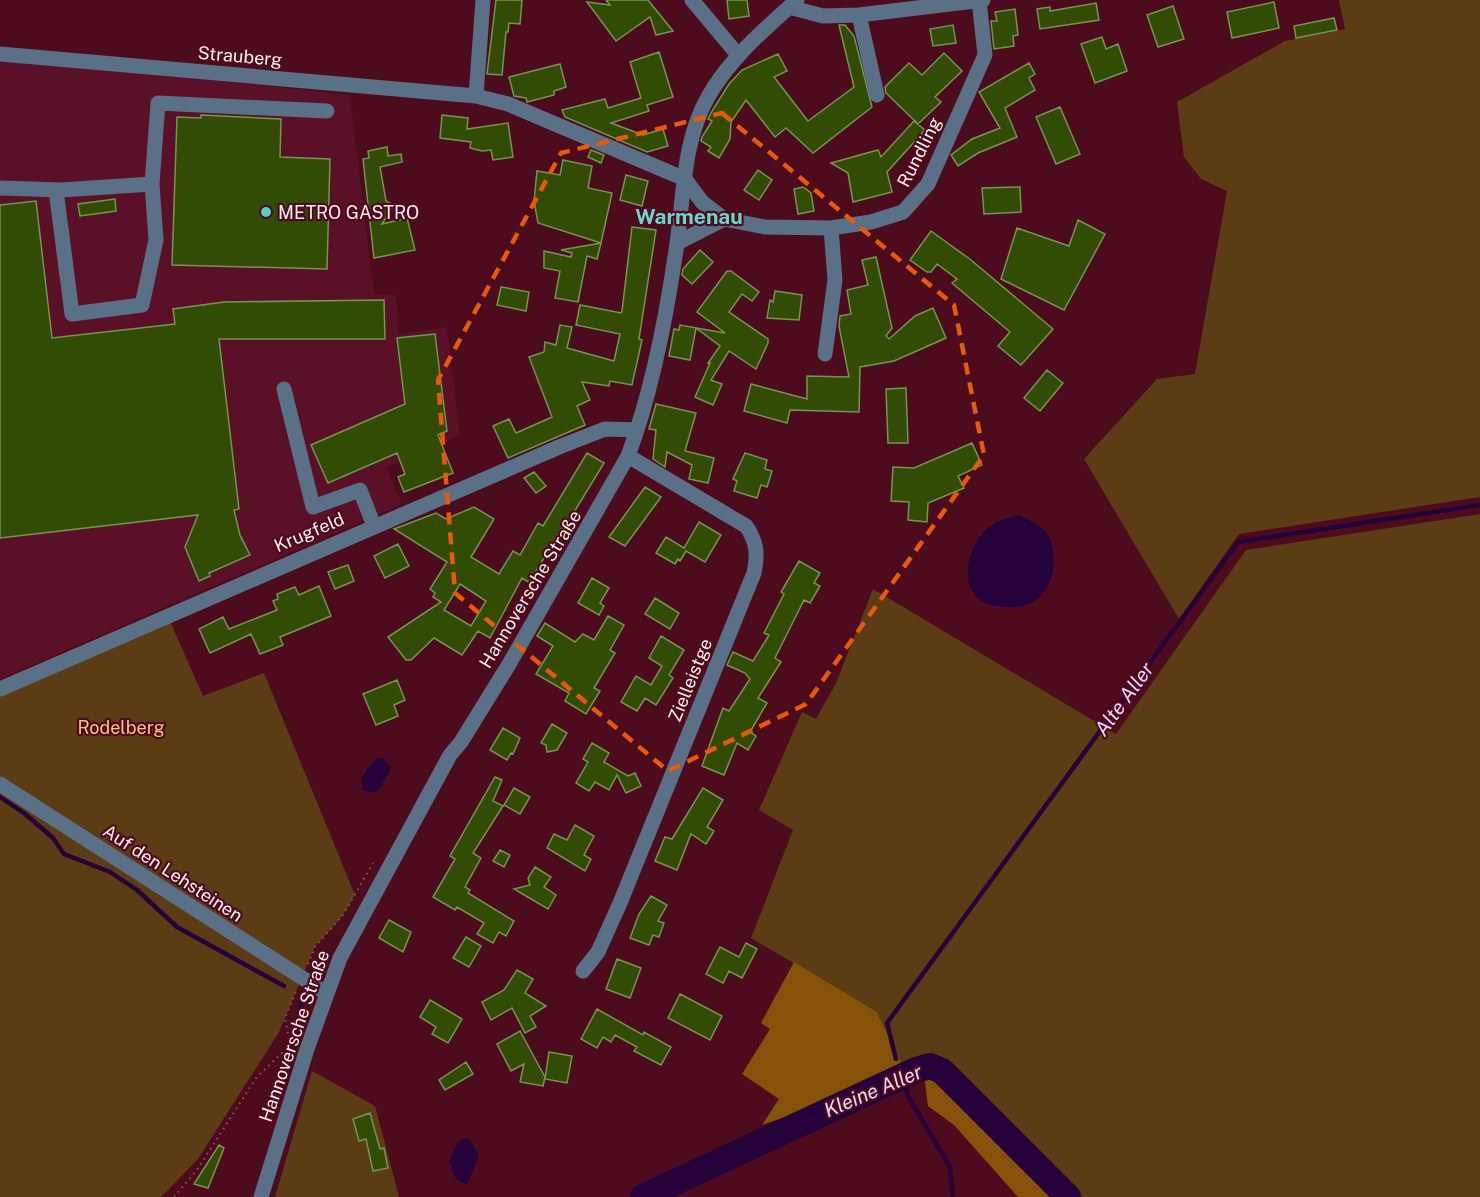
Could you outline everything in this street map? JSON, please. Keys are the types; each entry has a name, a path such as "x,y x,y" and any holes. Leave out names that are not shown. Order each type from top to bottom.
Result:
{"street":[{"path":"476,96 483,0"},
{"path":"692,0 738,55"},
{"path":"793,4 823,16 859,15 981,0"},
{"name":"Rundling","path":"685,179 702,202 724,219 765,227 831,228 871,222 903,212 924,189 985,56 981,0"},
{"name":"Hannoversche Straße","path":"261,1197 326,993 354,932 438,781 450,755 461,742 508,666 628,456 638,430 651,378 677,243 685,179 698,117 719,79 738,55 793,4"},
{"path":"859,15 878,95"},
{"name":"Strauberg","path":"0,54 476,96 508,104 685,179"},
{"path":"56,190 72,314 142,305 156,240 152,184 158,103 327,111"},
{"path":"0,188 56,190 152,184"},
{"path":"677,243 724,219"},
{"path":"825,354 836,280 831,228"},
{"path":"284,389 313,507 360,490 374,526"},
{"name":"Krugfeld","path":"0,688 605,429 638,430"},
{"name":"Zielleistge","path":"583,971 598,952 612,922 754,573 757,556 755,540 746,526 628,456"},
{"name":"Auf den Lehsteinen","path":"0,784 326,993"}],"path":[{"path":"290,1045 285,1018 315,947 343,915 377,856"},
{"path":"290,1045 307,1049"},
{"path":"174,1197 196,1170 256,1078 290,1045"}],"highlighted area":[{"path":"722,113 954,305 984,455 806,704 668,771 455,593 438,380 561,153"}],"shaded area":[{"path":"0,58 350,95 374,294 396,295 398,334 447,327 460,435 386,468 402,504 0,679"},
{"path":"1020,515 1042,528 1049,538 1054,558 1050,580 1039,597 1026,605 1009,607 986,603 971,589 968,579 970,557 974,546 994,523"},
{"path":"376,758 384,758 391,768 379,790 373,793 363,790 361,778"},
{"path":"794,962 877,1012 907,1075 762,1125 779,1099 742,1074 770,1029 761,1023"},
{"path":"923,1067 1055,1197 1018,1197 954,1125 928,1106"},
{"path":"463,1139 469,1139 479,1155 467,1185 456,1179 449,1162 457,1143"}],"green space":[{"path":"1339,0 1480,0 1480,497 1239,534 1179,619 1084,459 1157,379 1195,374 1227,191 1201,179 1184,157 1177,102 1285,41 1345,29"},
{"path":"1480,514 1480,1197 1082,1197 935,1054 907,1075 877,1012 751,938 793,830 759,810 802,712 816,719 836,683 873,589 1116,734 1246,550"},
{"name":"Rodelberg","path":"170,621 203,696 264,673 355,895 341,918 315,946 279,1032 198,1159 166,1192 160,1197 0,1197 0,696"},
{"path":"312,1071 375,1106 399,1197 275,1197"}],"building":[{"path":"496,0 522,0 520,24 509,23 508,32 506,32 502,75 487,74"},
{"path":"606,0 648,0 673,31 656,35 650,17 616,41 587,2 610,5"},
{"path":"727,0 747,0 749,16 729,19"},
{"path":"1274,2 1279,28 1232,38 1227,12"},
{"path":"1096,3 1099,20 1040,29 1037,9 1050,7 1050,11"},
{"path":"1173,6 1184,39 1158,47 1147,15"},
{"path":"1015,9 1018,35 1013,36 1014,46 994,49 991,21 997,21 995,12"},
{"path":"1334,18 1337,30 1296,38 1294,26"},
{"path":"839,25 845,25 854,36 872,107 813,153 786,128 775,137 746,100 731,122 730,139 719,158 708,151 711,147 701,141 702,137 712,121 708,119 712,111 729,84 742,70 778,54 787,71 774,77 808,121 854,87"},
{"path":"953,25 956,43 933,46 930,29"},
{"path":"1102,37 1106,49 1118,44 1127,71 1095,83 1081,44"},
{"path":"659,52 673,97 647,105 649,111 611,123 643,135 663,129 668,146 647,152 565,117 562,110 605,99 608,108 641,98 630,62"},
{"path":"944,53 962,71 935,97 941,102 918,124 886,93 885,87 909,63 922,75"},
{"path":"1029,63 1035,74 1029,78 1035,90 1005,108 1017,137 978,153 958,166 951,155 972,139 1000,128 979,92"},
{"path":"560,64 566,87 554,91 554,95 527,102 526,98 514,96 509,77"},
{"path":"1060,107 1080,154 1056,164 1036,117"},
{"name":"METRO GASTRO","path":"201,115 281,119 280,157 330,159 327,269 172,265 177,117 201,118"},
{"path":"442,115 468,118 467,129 508,123 513,157 493,160 491,150 482,151 470,148 471,142 440,138"},
{"path":"914,121 925,130 887,172 892,192 853,202 848,173 831,163 878,150 881,157"},
{"path":"387,147 388,156 401,154 402,162 380,167 386,201 394,205 382,224 407,218 415,250 374,258 363,159 369,158 368,151"},
{"path":"591,150 604,155 601,163 588,157"},
{"path":"563,160 592,166 588,188 612,193 601,243 538,223 534,201 537,171 560,175"},
{"path":"758,170 772,180 759,200 744,190"},
{"path":"626,175 648,181 642,206 620,200"},
{"path":"803,187 811,193 814,211 798,214 794,189"},
{"path":"1020,187 1021,212 984,214 982,188"},
{"path":"115,199 116,211 80,216 78,204"},
{"path":"36,201 52,338 175,324 173,309 224,302 384,300 385,339 219,339 239,509 234,510 240,535 250,555 209,573 210,576 199,581 185,547 198,515 0,538 0,205"},
{"path":"1078,220 1105,234 1064,310 1001,279 1017,228 1069,246"},
{"path":"632,227 656,230 639,339 642,340 632,385 610,381 609,386 582,382 590,400 577,406 585,425 508,458 493,426 509,419 516,433 552,417 529,357 544,352 545,342 556,345 560,325 572,327 567,348 614,361 620,334 576,325 580,305 621,313"},
{"path":"931,231 971,260 1053,329 1021,365 998,346 1010,332 952,283 957,279 937,264 931,272 927,272 910,260"},
{"path":"601,243 597,259 587,256 578,302 555,298 560,271 544,268 544,251 571,257 572,253 561,250"},
{"path":"700,250 713,262 692,284 682,275 683,269"},
{"path":"876,257 892,328 886,336 889,339 915,316 933,308 946,338 894,361 860,367 859,412 790,410 787,423 744,411 751,384 807,399 807,376 849,377 839,326 840,316 851,314 847,290 868,285 862,260"},
{"path":"727,271 731,271 759,292 752,301 742,294 729,312 768,339 768,343 756,369 729,351 711,380 722,384 713,405 695,397 710,363 708,363 720,346 696,328 690,360 669,356 674,329 679,330 680,325 725,333 697,312"},
{"path":"501,287 529,292 526,311 497,305"},
{"path":"775,291 802,295 799,320 767,318 770,300 773,302"},
{"path":"435,334 447,431 438,435 453,473 404,492 398,477 405,474 397,453 328,483 311,445 405,404 397,338"},
{"path":"1047,370 1063,383 1040,411 1024,398"},
{"path":"906,388 908,443 888,443 886,389"},
{"path":"656,404 696,413 685,451 714,458 708,483 689,479 692,465 667,452 665,467 653,459 656,430 649,429"},
{"path":"972,443 982,465 958,476 964,488 928,503 927,522 908,520 909,502 891,501 893,467 914,468"},
{"path":"587,453 604,463 535,573 538,576 533,585 522,578 490,638 478,631 462,655 434,638 411,660 406,660 388,637 441,602 433,597 435,593 430,589 447,562 394,529 436,513 446,519 474,507 494,519 471,557 499,574 513,551 520,555 538,523 543,526","holes":["460,584 486,601 471,626 444,610"]},
{"path":"745,453 767,460 765,469 772,471 767,487 761,485 757,498 734,491 737,481 733,479"},
{"path":"534,472 546,486 536,493 524,478"},
{"path":"645,487 661,497 625,546 609,537"},
{"path":"699,522 721,535 705,562 686,551 680,561 678,559 675,564 656,553 666,537 684,548"},
{"path":"398,544 409,566 385,578 374,556"},
{"path":"799,561 820,573 814,583 820,586 810,603 804,600 775,658 781,662 758,698 767,703 750,732 756,736 748,750 737,743 724,775 702,766 723,708 729,711 750,679 745,673 727,665 733,652 753,661 769,635 764,633 784,594 781,592"},
{"path":"348,565 354,581 335,589 328,572"},
{"path":"592,578 609,588 600,603 604,606 599,615 578,603"},
{"path":"319,586 331,616 280,637 283,645 260,654 251,634 210,653 199,629 223,617 229,629 277,610 273,601 278,599 277,594 295,587 299,595"},
{"path":"655,598 679,613 670,629 645,614"},
{"path":"608,616 624,625 610,650 615,653 594,688 600,691 586,714 565,701 569,693 536,674 553,646 537,636 545,623 575,642 583,634 594,640"},
{"path":"661,636 684,650 669,675 673,678 656,705 645,698 637,711 621,702 636,676 651,685 662,666 649,658"},
{"path":"397,680 405,700 394,705 398,716 376,725 363,694"},
{"path":"552,724 567,733 557,750 547,752 546,745 541,743"},
{"path":"503,728 520,738 513,754 511,753 507,760 490,750"},
{"path":"592,743 609,753 604,762 628,776 635,773 641,786 626,793 617,775 609,790 595,782 589,791 576,783 588,762 583,759"},
{"path":"495,777 502,780 493,801 503,806 473,853 481,858 465,887 470,890 468,893 514,921 506,936 499,932 493,943 477,934 484,923 457,907 455,910 433,897 455,859 450,856"},
{"path":"514,788 530,797 520,814 504,805"},
{"path":"703,788 723,800 707,827 714,831 706,844 691,834 677,870 655,861 665,837 672,839"},
{"path":"575,825 594,836 584,855 591,859 585,871 547,848 554,834 567,840"},
{"path":"500,850 510,855 504,867 493,861"},
{"path":"535,867 551,877 544,887 556,895 548,909 514,889 530,885 528,878"},
{"path":"651,896 667,905 658,921 664,923 659,937 653,935 649,945 630,938 639,914"},
{"path":"389,920 411,932 403,952 379,938"},
{"path":"466,937 481,946 469,967 453,958"},
{"path":"746,943 757,949 742,978 729,971 723,983 706,974 720,947 739,957"},
{"path":"617,959 641,968 630,998 606,989"},
{"path":"517,970 533,979 525,993 546,1006 530,1016 536,1027 525,1033 512,1008 491,1020 482,1002 504,990"},
{"path":"680,994 722,1016 710,1040 668,1018"},
{"path":"430,1000 462,1019 448,1043 432,1034 436,1027 420,1017"},
{"path":"597,1009 643,1035 644,1032 671,1047 661,1065 634,1051 637,1047 615,1035 611,1042 603,1037 597,1048 581,1039"},
{"path":"520,1031 545,1077 543,1086 520,1082 524,1064 511,1071 497,1044"},
{"path":"549,1052 572,1056 567,1083 545,1079"},
{"path":"466,1062 473,1074 445,1090 439,1080"},
{"path":"370,1113 380,1149 384,1148 388,1168 373,1171 366,1139 359,1141 353,1119"},
{"path":"219,1145 224,1148 208,1188 194,1184"}],"waterway":[{"name":"Alte Aller","path":"896,1059 887,1023 1238,542 1480,505"},
{"path":"0,797 24,813 53,838 64,854 110,872 137,890 177,927 284,986"},
{"path":"298,1037 303,1014 301,1003"},
{"name":"Kleine Aller","path":"643,1197 916,1070 930,1066 942,1071 1068,1197"},
{"path":"903,1075 908,1096 950,1167 953,1197"}],"place":[{"name":"METRO GASTRO","path":"266,212"}],"district":[{"name":"Warmenau","path":"689,216"}]}
